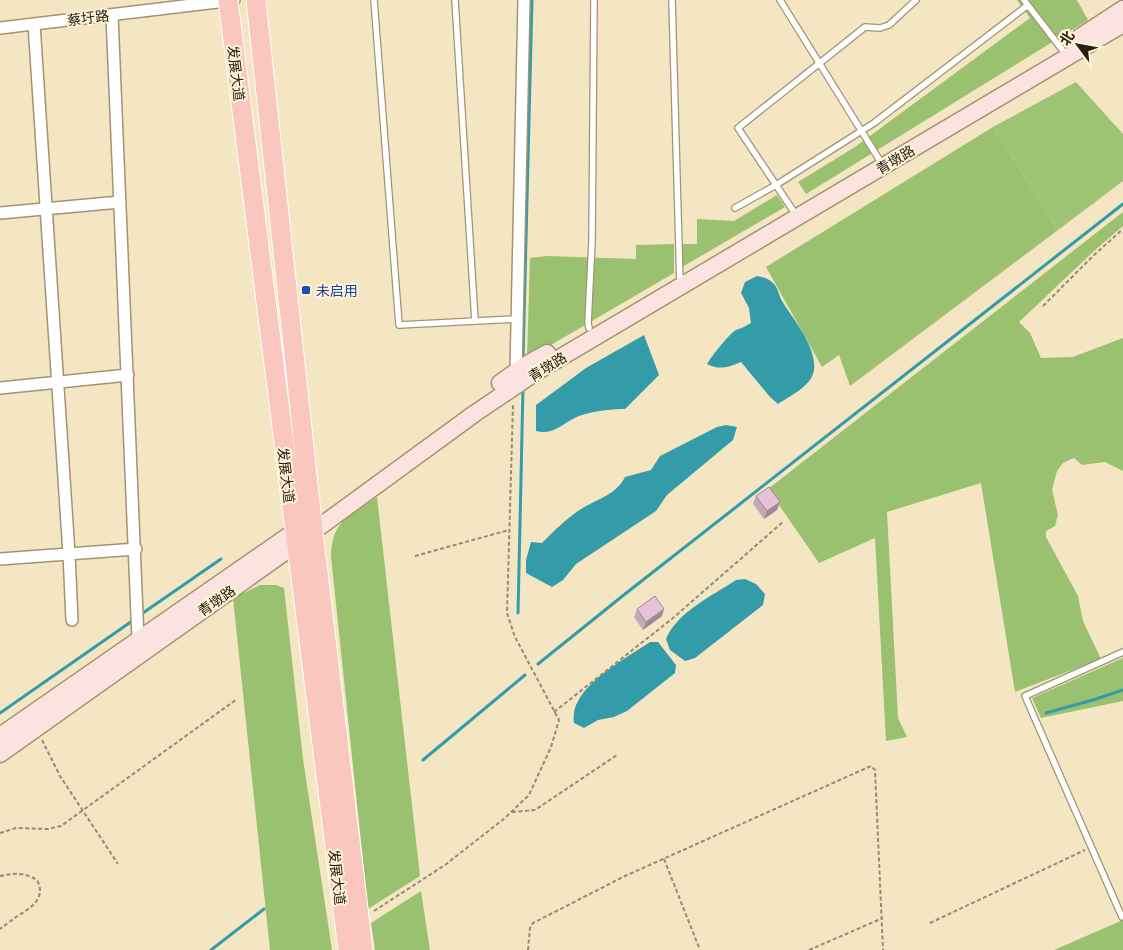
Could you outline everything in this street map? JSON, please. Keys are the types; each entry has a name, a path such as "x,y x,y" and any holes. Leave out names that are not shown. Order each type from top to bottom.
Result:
{"main road":[{"name":"发展大道","path":"230,0 295,538 348,950"},
{"name":"发展大道","path":"256,0 313,525 363,950"},
{"name":"青墩路","path":"1064,53 1123,9"},
{"name":"青墩路","path":"515,380 544,367 680,280 1064,53 1123,24"},
{"name":"青墩路","path":"0,754 295,538 589,328 680,280"},
{"name":"青墩路","path":"0,736 138,639 295,538"}],"street":[{"name":"蔡圩路","path":"0,28 230,0"},
{"path":"515,380 524,0"},
{"path":"112,15 136,549 138,639"},
{"path":"34,24 70,554 72,620"},
{"path":"0,213 120,202"},
{"path":"0,388 128,375"},
{"path":"0,559 136,549"}],"lane":[{"path":"374,0 398,325 516,319"},
{"path":"455,0 475,322"},
{"path":"589,328 592,241 594,0"},
{"path":"672,0 680,280"},
{"path":"780,0 881,161"},
{"path":"794,213 738,128 865,27 880,28 889,25 916,0"},
{"path":"735,208 776,185 862,131 1026,2 1064,53"},
{"path":"1122,917 1025,696 1123,652"}],"path":[{"path":"1043,306 1123,229"},
{"path":"360,920 444,865 512,812 529,795 551,747 559,720 515,637 507,613 515,380"},
{"path":"554,712 673,618 784,521"},
{"path":"416,556 509,530"},
{"path":"0,833 16,828 61,826 237,699"},
{"path":"36,728 60,776 118,864"},
{"path":"512,812 535,810 617,755"},
{"path":"528,950 530,928 533,923 625,876 871,766 875,770 883,950"},
{"path":"930,923 1091,847"},
{"path":"664,859 700,950"},
{"path":"0,876 14,873 30,876 37,880 40,891 39,898 32,907 0,929"},
{"path":"809,950 883,918"}],"green space":[{"path":"1017,0 1077,0 1088,20 806,194 798,182 855,147 1030,18"},
{"path":"1076,82 1123,134 1123,181 1058,230 993,127"},
{"path":"993,127 1058,230 850,386 839,355 822,367 766,267"},
{"path":"777,195 785,207 682,267 683,244 697,244 697,219 734,221"},
{"path":"1123,212 1123,226 1019,322 1030,333 1041,358 1073,357 1123,338 1123,471 1105,462 1082,465 1074,458 1063,463 1057,471 1052,490 1058,515 1055,526 1046,531 1046,537 1078,596 1083,621 1101,659 1015,692 981,483 887,512 898,718 907,737 886,741 875,538 819,563 768,489"},
{"path":"674,244 674,273 527,359 530,258 547,256 636,259 636,245"},
{"path":"377,497 420,876 368,909 331,556 335,534 344,520"},
{"path":"260,585 276,585 284,588 303,759 332,950 270,950 233,598"},
{"path":"1123,658 1123,701 1041,718 1032,698"},
{"path":"421,891 430,950 375,950 371,923"},
{"path":"1123,920 1123,950 1054,950"}],"water":[{"path":"757,276 772,282 775,286 808,343 814,361 812,376 805,386 778,404 741,362 724,368 707,364 733,332 751,323 749,308 741,293 745,282"},
{"path":"644,335 659,375 625,409 590,413 579,416 548,432 536,431 536,405 586,368"},
{"path":"726,425 737,427 733,440 667,495 656,511 576,564 563,580 552,587 526,573 526,560 531,542 542,543 560,525 576,513 617,488 625,477 651,470 660,456 717,427"},
{"path":"745,579 756,584 765,594 763,605 695,658 685,661 670,650 666,639 678,621 696,605 736,580"},
{"path":"650,642 658,642 676,665 675,673 627,711 614,717 598,720 584,728 574,723 574,710 580,698 589,687 613,666"}],"building":[{"path":"769,487 780,502 767,511 756,496"},
{"path":"655,596 664,609 646,622 637,609"}],"waterway":[{"path":"523,359 532,0"},
{"path":"538,664 1123,204"},
{"path":"518,613 523,388"},
{"path":"140,615 221,559"},
{"path":"0,713 135,619"},
{"path":"423,760 525,675"},
{"path":"1046,713 1123,690"},
{"path":"211,950 264,909"}],"place":[{"name":"未启用","path":"306,290"}]}
